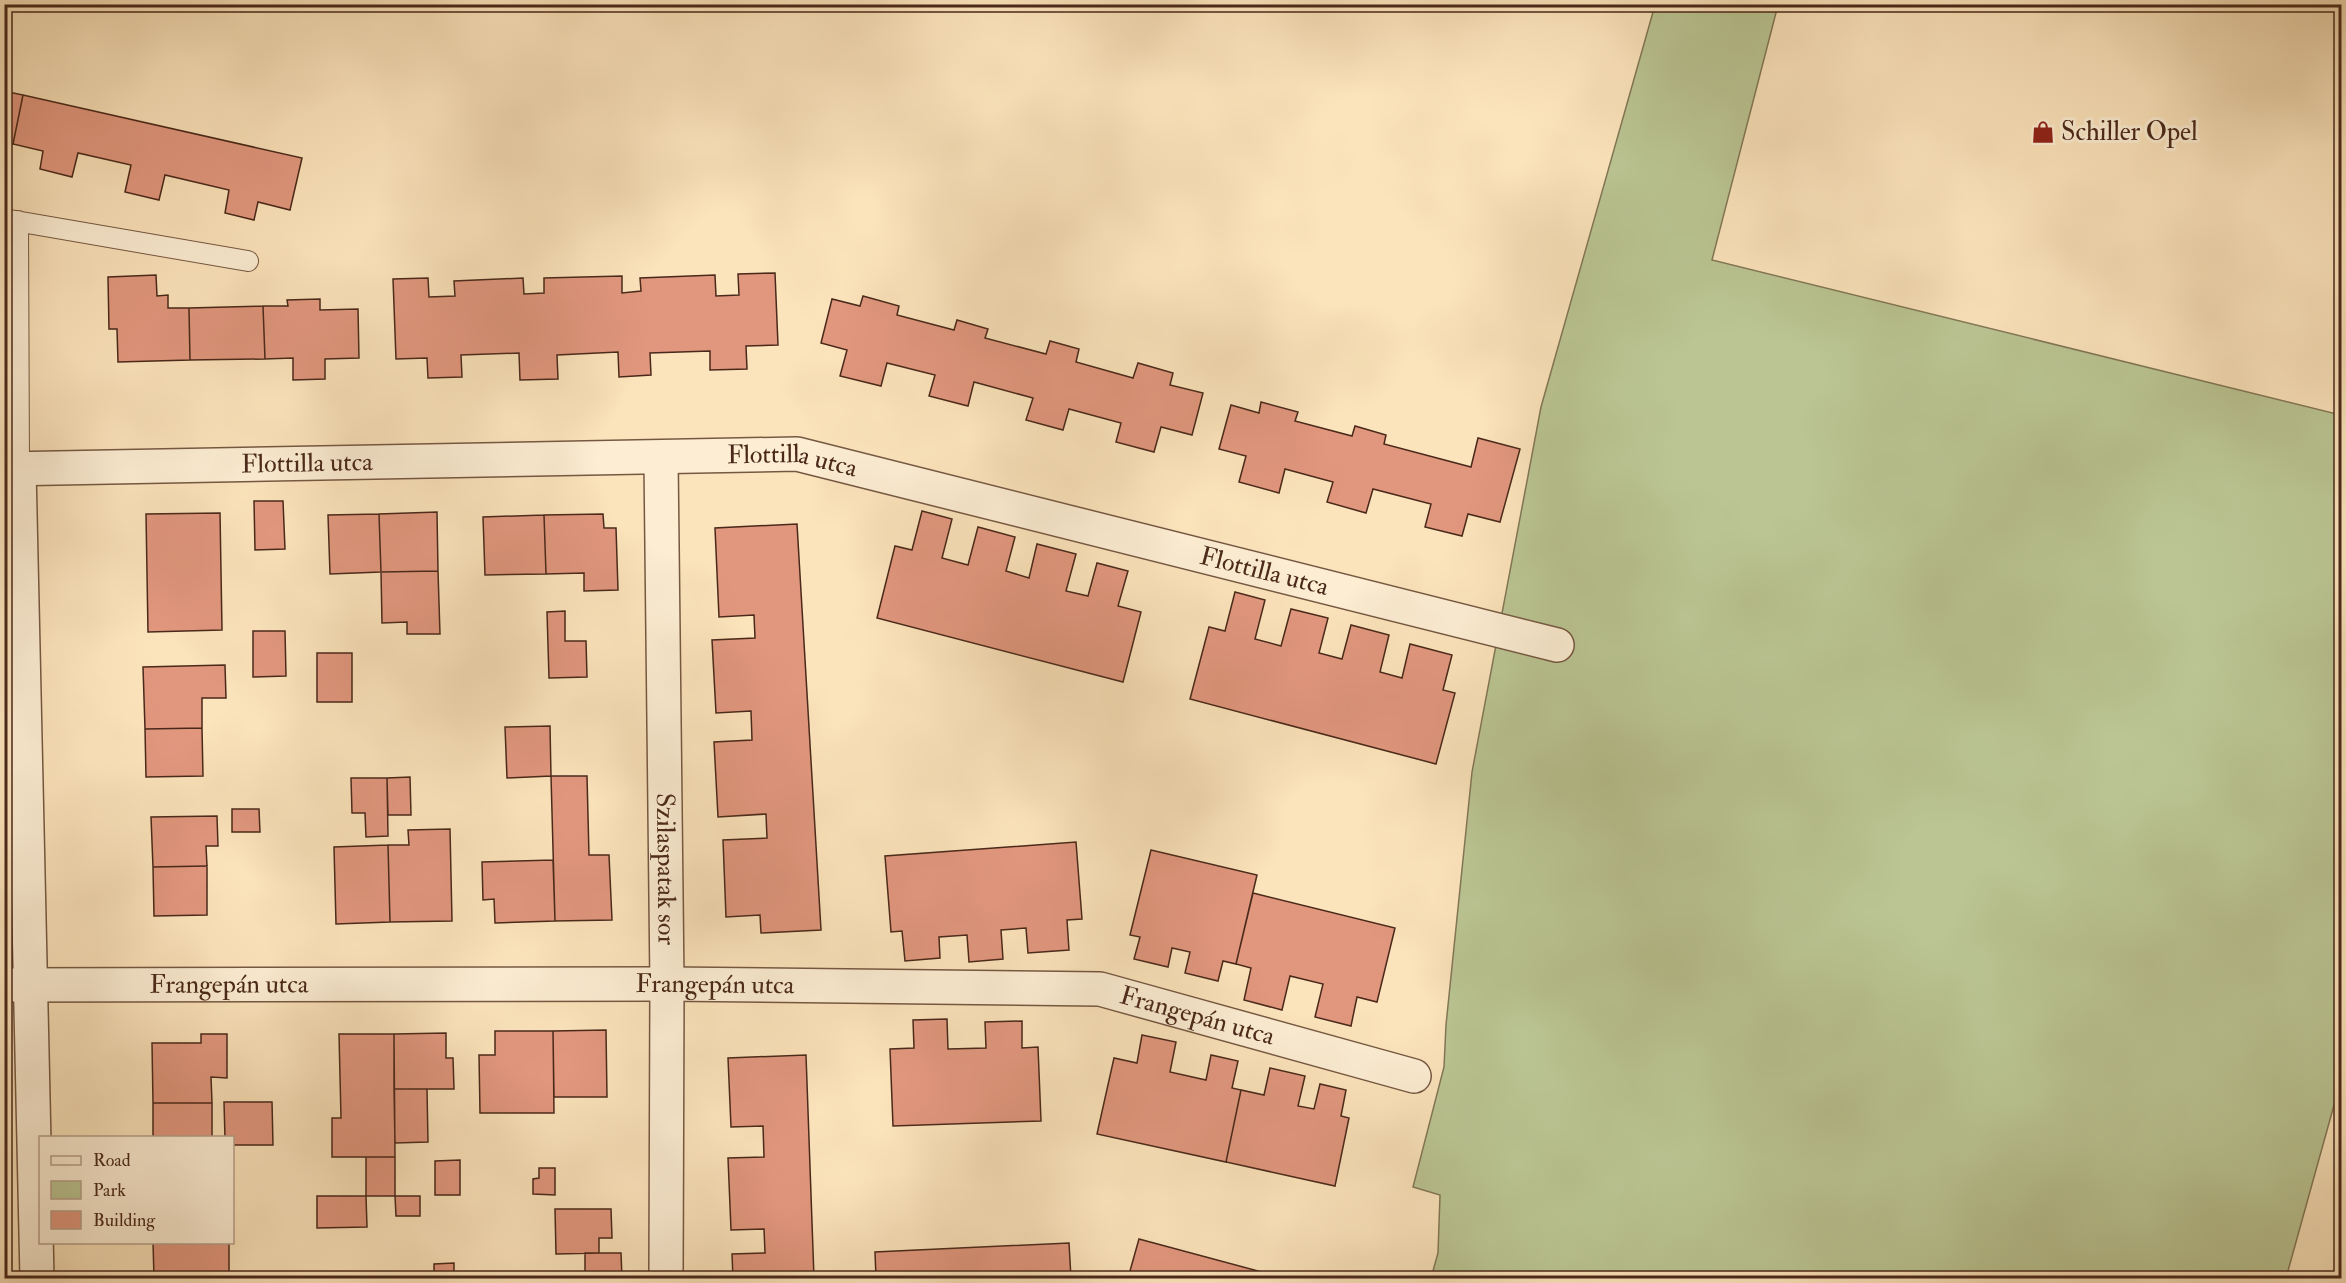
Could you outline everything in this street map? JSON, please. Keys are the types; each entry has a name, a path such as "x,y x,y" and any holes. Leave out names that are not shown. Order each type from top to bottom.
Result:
{"street":[{"name":"Flottilla utca","path":"12,469 661,459 797,454 1557,645"},
{"name":"Szilaspatak sor","path":"661,459 667,984 666,1278"},
{"path":"12,469 17,985 37,1278"},
{"name":"Frangepán utca","path":"17,985 667,984 1100,989 1413,1076"}],"lane":[{"path":"12,469 11,220 248,261"}],"green space":[{"path":"1655,5 1778,5 1712,260 2341,415 2341,1080 2286,1278 1431,1278 1438,1253 1440,1195 1413,1187 1444,1067 1446,1025 1472,772 1541,407"}],"building":[{"path":"4,91 23,95 13,144 4,142"},
{"path":"23,95 302,158 290,210 258,202 254,220 225,213 229,190 165,175 159,200 125,192 131,165 78,153 72,177 40,169 43,151 13,144"},
{"path":"775,273 778,345 746,346 747,369 710,370 710,351 650,353 651,375 619,377 618,352 557,355 558,379 520,380 519,353 461,355 462,377 428,378 427,358 396,359 393,279 428,278 429,297 455,296 454,281 523,278 524,294 544,293 544,278 622,276 622,293 641,291 640,278 715,275 716,296 739,295 738,274"},
{"path":"156,275 157,296 168,295 168,308 189,308 190,360 118,362 117,329 109,329 108,277"},
{"path":"863,296 899,306 897,315 954,330 957,320 988,329 985,338 1046,354 1050,341 1079,349 1076,362 1133,378 1138,363 1173,373 1170,385 1203,393 1192,435 1161,427 1154,452 1116,442 1121,423 1069,409 1063,430 1026,420 1033,398 974,382 968,406 929,396 935,375 887,363 881,386 840,376 847,350 821,343 832,299 860,306"},
{"path":"320,299 320,310 358,309 359,358 325,359 325,379 293,380 293,358 265,359 263,306 288,306 287,300"},
{"path":"263,306 265,359 190,360 189,308"},
{"path":"1261,402 1298,412 1295,421 1352,436 1355,426 1386,435 1384,444 1471,467 1478,438 1520,449 1500,522 1468,514 1462,536 1425,527 1431,504 1373,489 1366,513 1327,502 1333,482 1285,469 1279,493 1239,482 1246,456 1219,449 1231,405 1259,413"},
{"path":"254,501 283,501 285,549 255,550"},
{"path":"922,511 952,519 942,558 968,565 978,527 1015,537 1006,571 1029,578 1037,544 1076,554 1066,591 1088,596 1097,563 1128,571 1118,606 1141,612 1123,682 877,618 895,546 912,550"},
{"path":"437,512 438,571 381,572 379,514"},
{"path":"220,513 222,630 148,632 146,514"},
{"path":"379,514 381,572 330,574 328,515"},
{"path":"603,514 604,528 616,528 618,590 584,591 584,573 546,574 544,515"},
{"path":"544,515 546,574 485,575 483,517"},
{"path":"797,524 821,930 761,933 760,915 726,917 723,840 767,838 766,814 718,817 714,742 752,740 751,711 716,713 712,640 755,638 754,615 719,617 715,528"},
{"path":"438,571 440,634 407,634 407,622 382,623 381,572"},
{"path":"1235,592 1265,600 1255,639 1281,646 1291,609 1328,618 1319,653 1342,659 1351,625 1389,635 1380,672 1402,678 1410,644 1452,655 1443,690 1455,693 1436,764 1190,699 1209,627 1225,631"},
{"path":"565,611 565,641 586,641 587,677 549,678 547,612"},
{"path":"253,631 285,631 286,676 253,677"},
{"path":"317,653 352,653 352,702 317,702"},
{"path":"225,665 226,698 202,698 202,728 145,729 143,667"},
{"path":"550,726 551,776 507,778 505,727"},
{"path":"202,728 203,776 146,777 145,729"},
{"path":"551,776 587,776 589,855 609,855 612,920 555,921"},
{"path":"410,777 411,815 388,815 387,778"},
{"path":"351,778 387,778 388,836 366,837 365,813 352,813"},
{"path":"232,809 259,809 260,832 232,832"},
{"path":"217,816 218,846 206,846 207,866 153,867 151,817"},
{"path":"450,829 452,921 390,922 388,845 409,845 408,830"},
{"path":"1076,842 1082,919 1067,920 1069,950 1028,953 1026,928 1001,930 1003,959 969,962 967,935 939,937 940,958 905,961 902,931 891,932 885,856"},
{"path":"388,845 390,922 336,924 334,847"},
{"path":"1151,850 1257,875 1236,964 1223,961 1218,981 1185,973 1190,952 1172,948 1168,967 1134,959 1140,937 1130,935"},
{"path":"553,860 555,921 495,923 494,899 483,900 482,862"},
{"path":"207,866 207,915 154,916 153,867"},
{"path":"1253,893 1395,928 1377,1002 1357,997 1351,1026 1315,1017 1323,984 1290,976 1282,1010 1244,1000 1251,968 1236,964"},
{"path":"947,1019 948,1049 986,1048 985,1022 1022,1021 1022,1048 1038,1047 1041,1121 893,1126 890,1049 914,1048 913,1020"},
{"path":"606,1030 607,1097 554,1097 553,1031"},
{"path":"495,1031 553,1031 554,1113 480,1113 479,1055 495,1055"},
{"path":"446,1033 446,1058 453,1058 454,1089 394,1089 394,1034"},
{"path":"201,1034 227,1034 227,1078 211,1077 212,1103 153,1103 152,1043 201,1043"},
{"path":"339,1034 394,1034 395,1157 332,1157 332,1118 341,1118"},
{"path":"1142,1035 1176,1042 1170,1072 1206,1080 1211,1055 1238,1061 1232,1088 1241,1090 1226,1162 1097,1134 1114,1058 1137,1063"},
{"path":"806,1055 814,1278 733,1278 732,1254 765,1253 764,1229 731,1230 728,1158 764,1157 763,1126 731,1127 728,1058"},
{"path":"1270,1068 1305,1076 1298,1106 1314,1109 1320,1084 1346,1090 1341,1116 1349,1118 1335,1186 1226,1162 1241,1090 1264,1095"},
{"path":"394,1089 427,1089 428,1142 395,1143"},
{"path":"224,1102 272,1102 273,1145 234,1145 234,1136 225,1136"},
{"path":"153,1103 212,1103 212,1136 153,1136"},
{"path":"366,1157 395,1157 395,1196 366,1196"},
{"path":"460,1160 460,1195 435,1195 435,1161"},
{"path":"539,1168 555,1168 555,1195 533,1194 533,1179 539,1178"},
{"path":"317,1196 366,1196 367,1227 317,1228"},
{"path":"395,1196 420,1196 420,1216 396,1216"},
{"path":"555,1209 611,1209 612,1238 599,1238 599,1253 556,1254"},
{"path":"1139,1239 1284,1278 1128,1278"},
{"path":"1069,1243 1071,1278 876,1278 875,1252"},
{"path":"153,1244 229,1244 229,1278 154,1278"},
{"path":"585,1253 621,1253 622,1278 556,1278 556,1276 585,1276"},
{"path":"454,1263 454,1277 459,1278 396,1278 396,1276 434,1275 434,1264"},
{"path":"338,1276 396,1276 396,1278 338,1278"},
{"path":"556,1276 556,1278 498,1277"}],"place":[{"name":"Schiller Opel","path":"2043,132"}]}
